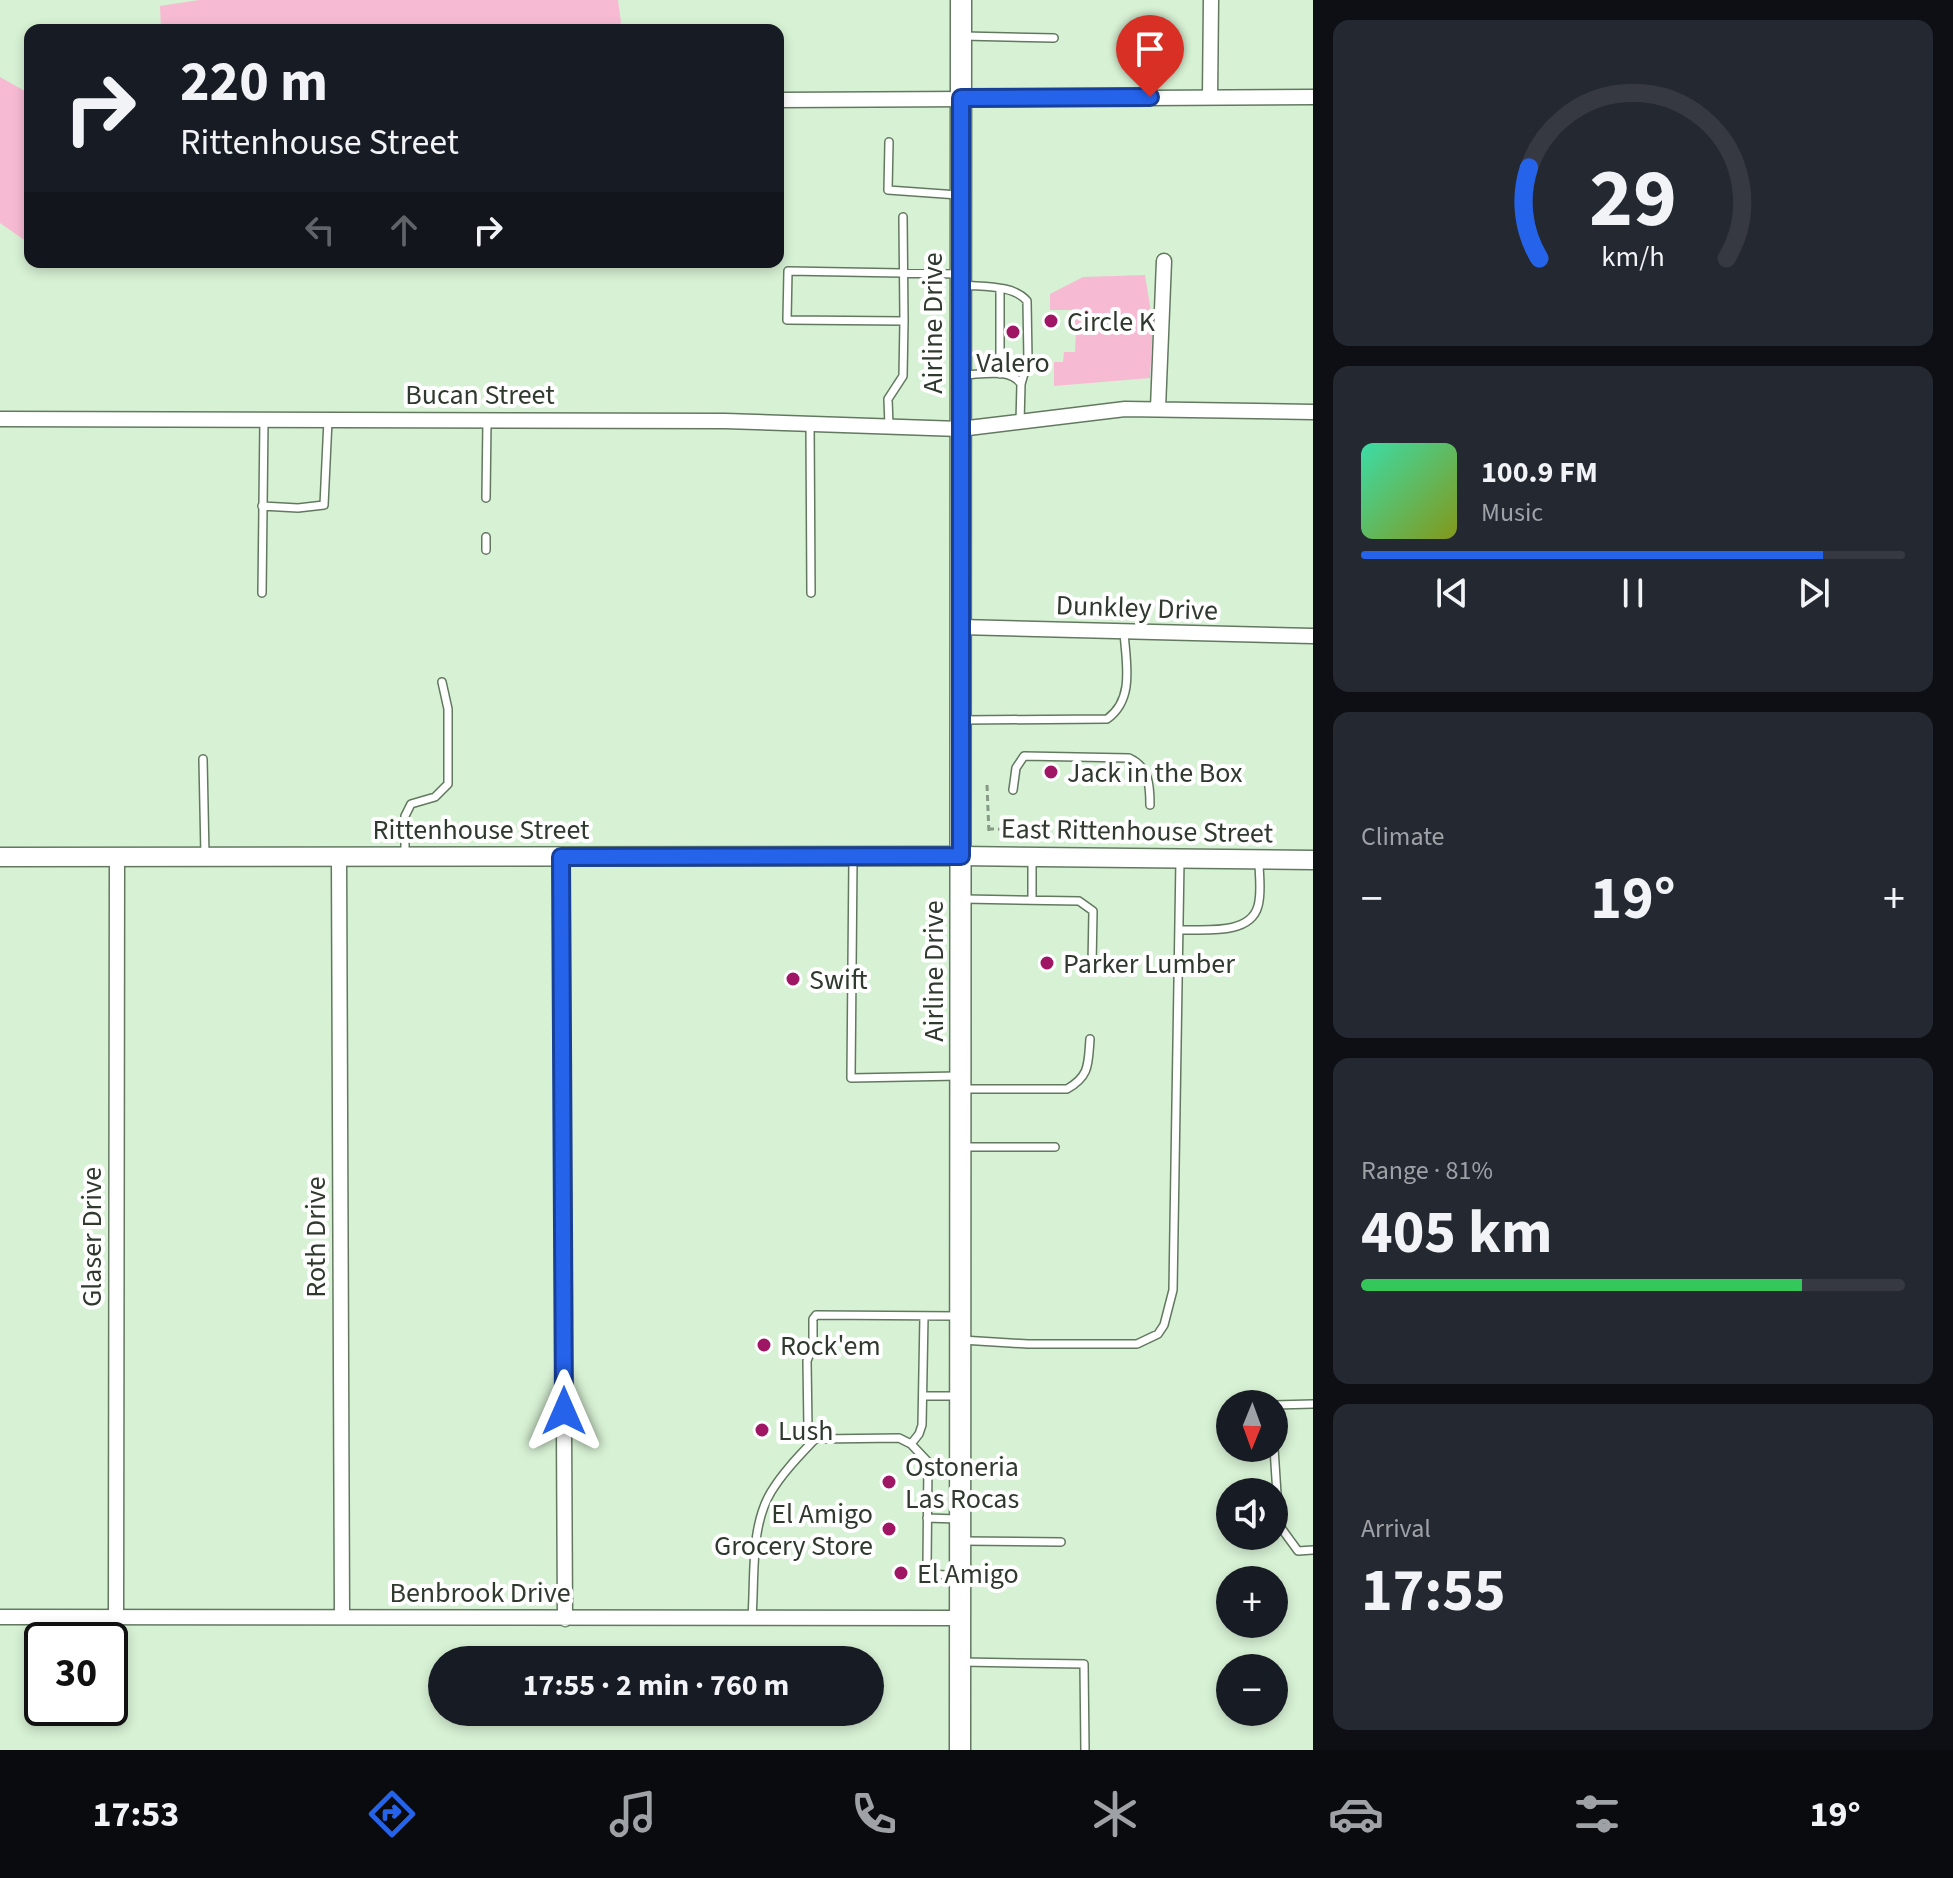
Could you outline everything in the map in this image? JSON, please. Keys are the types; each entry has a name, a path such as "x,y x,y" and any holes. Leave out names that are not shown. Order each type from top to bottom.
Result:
{"main road":[{"name":"Airline Drive","path":"960,1750 961,0"}],"street":[{"path":"1210,97 1211,0"},
{"path":"784,100 1313,97"},
{"path":"1158,408 1164,261"},
{"name":"Bucan Street","path":"0,419 810,423 960,429 1125,409 1313,412"},
{"name":"Dunkley Drive","path":"960,627 1313,636"},
{"name":"Rittenhouse Street","path":"0,857 961,856"},
{"name":"East Rittenhouse Street","path":"961,856 1313,860"},
{"name":"Glaser Drive","path":"116,1617 117,857"},
{"name":"Roth Drive","path":"339,857 342,1617"},
{"path":"561,857 565,1619"},
{"name":"Benbrook Drive","path":"0,1617 960,1618"}],"lane":[{"path":"961,36 1054,38"},
{"path":"889,142 888,190 961,195"},
{"path":"889,426 888,399 903,376 903,217"},
{"path":"904,321 787,320 788,271 903,273 960,280 1015,292 1027,301 1028,360 1021,384 1020,422"},
{"path":"1000,289 1000,374"},
{"path":"960,375 1014,376 1021,384"},
{"path":"262,593 264,420"},
{"path":"262,506 298,508 324,505 328,420"},
{"path":"486,498 487,420"},
{"path":"810,423 811,593"},
{"path":"486,537 486,550"},
{"path":"960,720 1107,719 1118,711 1125,693 1124,632"},
{"path":"405,857 405,816 411,804 435,797 448,784 448,709 442,682"},
{"path":"1013,790 1016,768 1024,756 1129,758 1140,763 1148,775 1150,805"},
{"path":"203,759 205,857"},
{"path":"853,857 851,1078 1067,1089 1080,1081 1086,1072 1090,1039"},
{"path":"1032,857 1032,900"},
{"path":"960,1340 1028,1344 1137,1344 1158,1334 1164,1325 1173,1290 1180,859"},
{"path":"1179,930 1228,929 1247,922 1258,910 1259,859"},
{"path":"961,899 1079,901 1093,911 1092,965"},
{"path":"961,1147 1055,1147"},
{"path":"960,1316 816,1315 813,1319 813,1346 807,1361 808,1429 811,1436 899,1438 911,1444 928,1462 927,1567 933,1574 960,1576"},
{"path":"911,1444 922,1425 924,1316"},
{"path":"923,1396 960,1396"},
{"path":"1288,1405 1313,1404"},
{"path":"752,1618 757,1534 769,1495 785,1471 816,1438"},
{"path":"1275,1462 1279,1525 1298,1551 1313,1550"},
{"path":"927,1472 960,1471"},
{"path":"927,1518 960,1519"},
{"path":"960,1541 1061,1542"},
{"path":"960,1662 1084,1664 1085,1750"}],"path":[{"path":"987,785 989,832 1045,830"}],"shaded area":[{"path":"199,0 618,0 621,22 161,24 160,6"},
{"path":"0,77 24,91 24,240 0,223"},
{"path":"1145,275 1153,324 1150,378 1054,386 1054,362 1063,362 1064,352 1075,352 1076,329 1071,328 1071,310 1050,310 1050,294 1083,277"}],"place":[{"name":"Circle K","path":"1051,321"},
{"name":"Valero","path":"1013,332"},
{"name":"Jack in the Box","path":"1051,772"},
{"name":"Parker Lumber","path":"1047,963"},
{"name":"Swift","path":"793,979"},
{"name":"Rock'em","path":"764,1345"},
{"name":"Lush","path":"762,1430"},
{"name":"Ostoneria Las Rocas","path":"889,1482"},
{"name":"El Amigo Grocery Store","path":"889,1529"},
{"name":"El Amigo","path":"901,1573"}],"route":[{"path":"564,1411 561,857 961,856 961,98 1150,97"}]}
